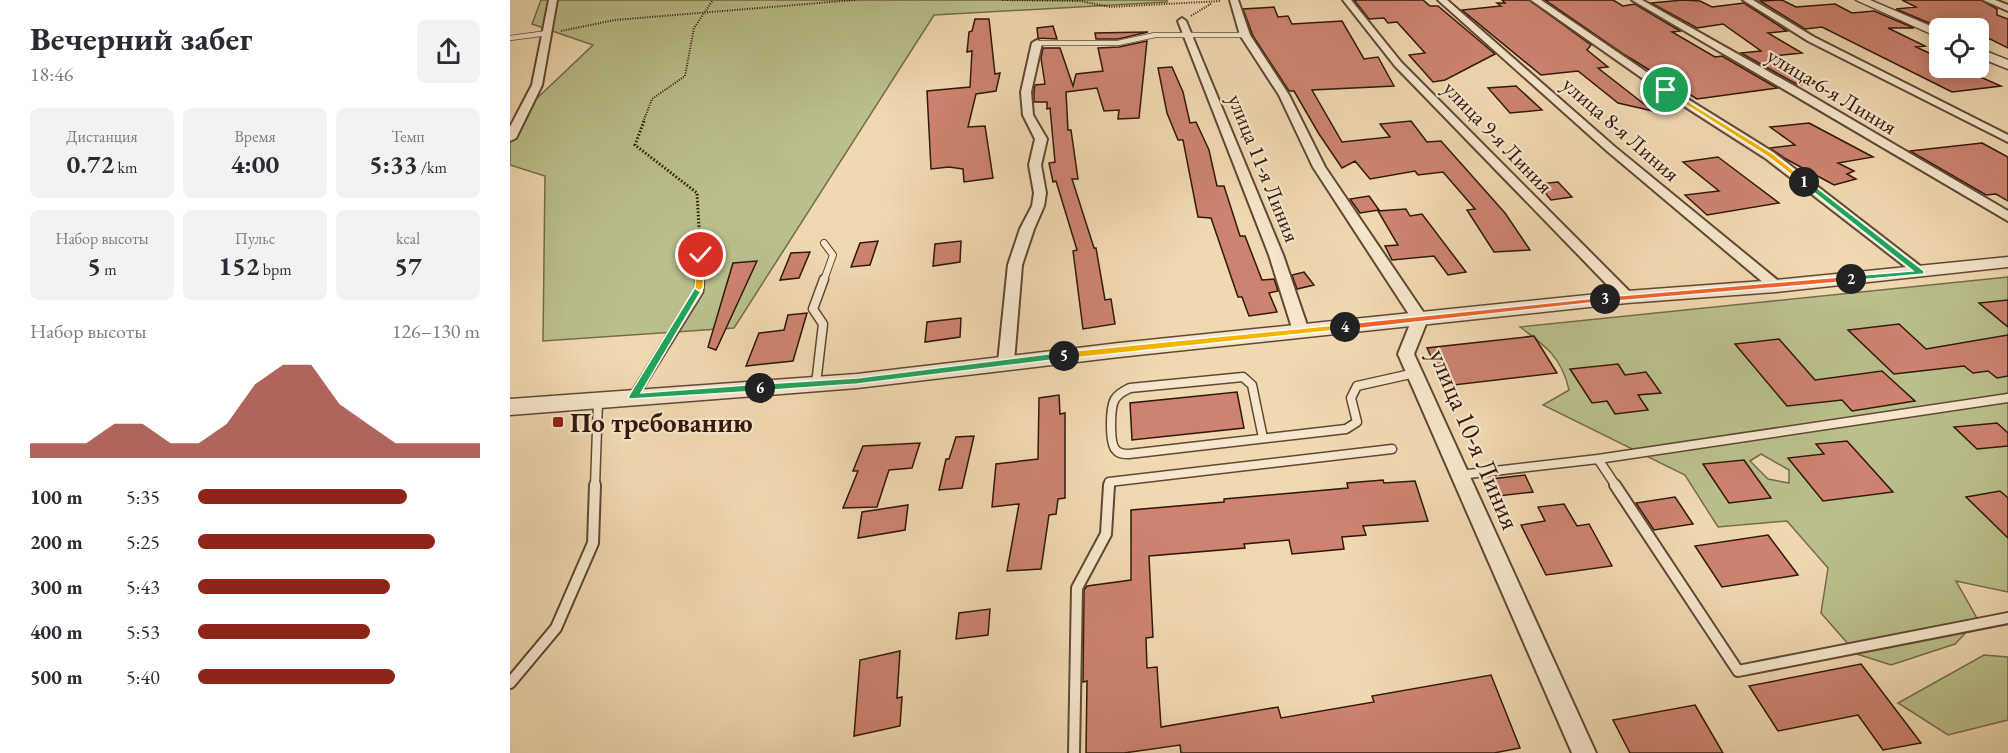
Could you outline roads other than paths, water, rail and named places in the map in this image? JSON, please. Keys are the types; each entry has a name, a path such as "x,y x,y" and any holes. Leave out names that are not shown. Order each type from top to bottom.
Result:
{"street":[{"path":"510,138 537,85 553,0"},
{"path":"1234,0 1239,0"},
{"name":"улица 10-я Линия","path":"1234,0 1245,34 1284,95 1319,166 1420,319 1407,354 1582,753"},
{"name":"улица 9-я Линия","path":"1347,0 1398,64 1627,297"},
{"name":"улица 8-я Линия","path":"1442,0 1611,148 1776,286"},
{"path":"1535,0 1666,90 1769,155 1921,272"},
{"name":"улица 6-я Линия","path":"1636,0 2008,217"},
{"path":"1747,0 1811,39 2008,139"},
{"path":"1862,0 1929,30"},
{"path":"1987,0 2008,8"},
{"name":"улица 11-я Линия","path":"1182,21 1276,255 1302,331"},
{"path":"1006,362 1015,265 1027,229 1038,206 1040,193 1035,165 1041,139 1028,115 1026,92 1036,43"},
{"path":"1989,57 2008,65"},
{"path":"510,406 857,381 1006,362 1627,297 1776,286 2008,262"}],"lane":[{"path":"510,38 548,33"},
{"path":"1036,43 1118,43 1155,35 1245,34"},
{"path":"816,384 823,324 813,309 833,255 824,243"},
{"path":"633,397 699,291 701,255"},
{"path":"1263,438 1252,385 1243,377 1130,388 1114,396 1111,404 1113,445 1115,450 1121,454 1129,454 1346,429 1358,422 1351,398 1357,386 1415,373"},
{"path":"1460,476 1598,459 2008,398"},
{"path":"510,683 556,628 593,543 598,400"},
{"path":"1074,753 1077,588 1106,534 1109,482 1392,449"},
{"path":"1598,459 1738,671 2008,618"}],"place":[{"name":"По требованию","path":"558,422"}]}
